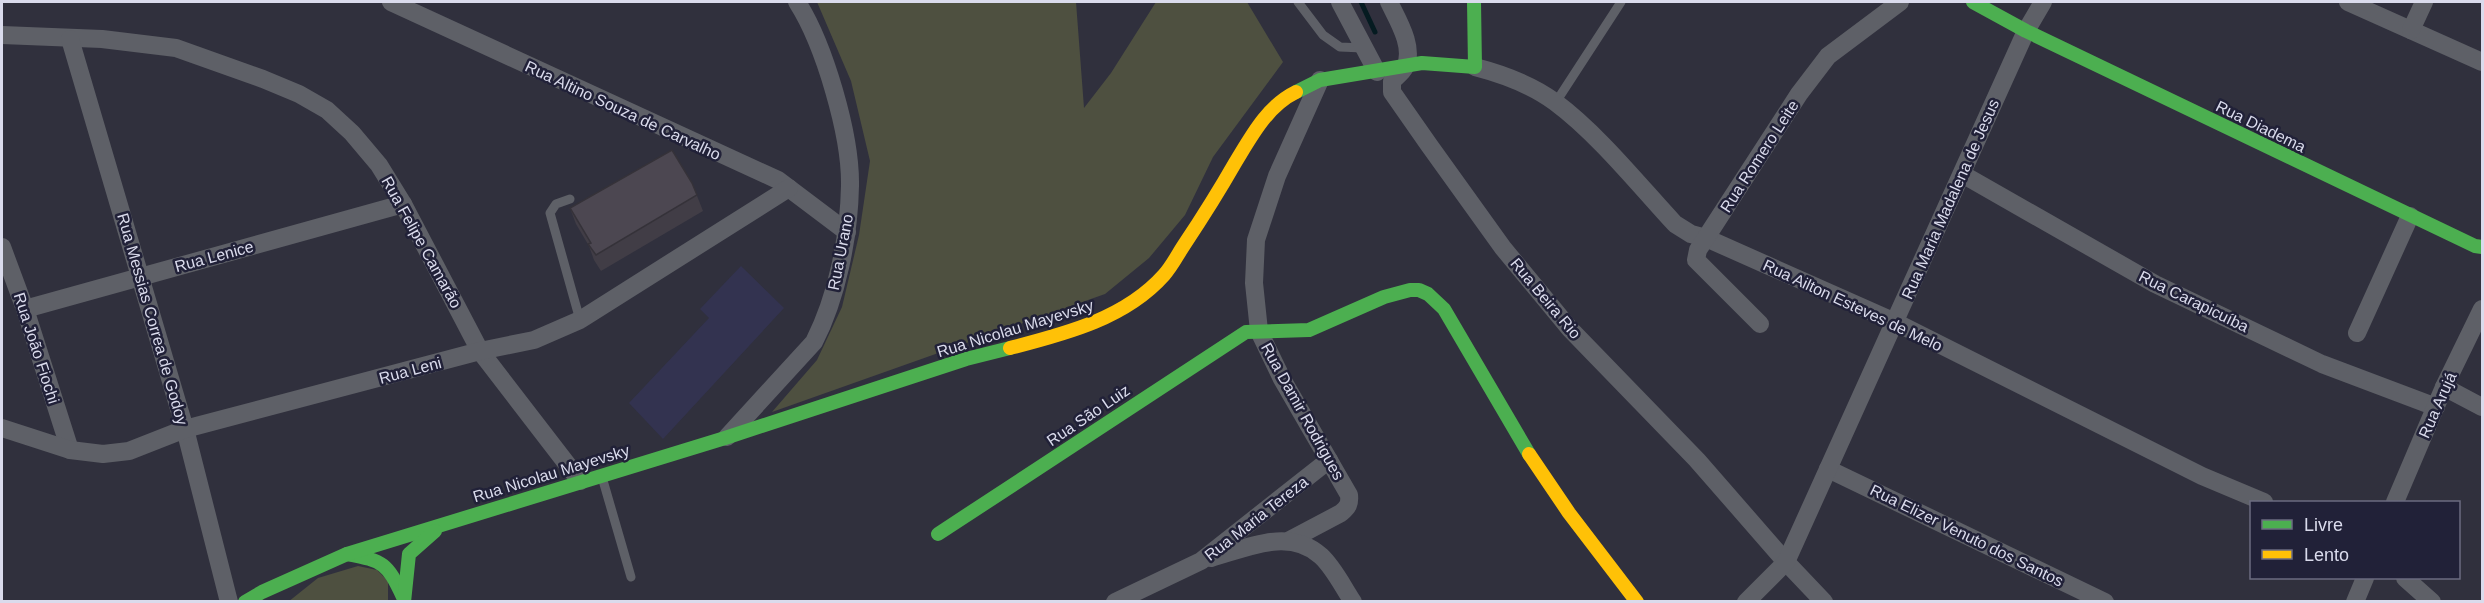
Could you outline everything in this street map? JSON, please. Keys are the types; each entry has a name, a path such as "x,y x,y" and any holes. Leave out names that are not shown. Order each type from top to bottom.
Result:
{"street":[{"name":"Rua Altino Souza de Carvalho","path":"391,2 752,168 789,188 847,232"},
{"name":"Rua Urano","path":"725,438 814,342 822,326 842,260 847,232 850,184 835,95 821,50 796,2"},
{"path":"1340,2 1377,72"},
{"path":"1389,2 1404,33 1407,49 1406,66"},
{"path":"1474,2 1475,67"},
{"name":"Rua Romero Leite","path":"1760,324 1696,260 1698,250 1799,94 1828,56 1900,2"},
{"name":"Rua Diadema","path":"1973,2 2026,31 2410,216 2475,246 2482,247"},
{"name":"Rua Maria Madalena de Jesus","path":"1786,562 2026,31 2043,2"},
{"path":"2348,2 2482,62"},
{"path":"2411,30 2424,2"},
{"name":"Rua Felipe Camarão","path":"2,35 102,39 176,48 299,94 327,110 352,133 379,165 404,204 480,351 580,481"},
{"name":"Rua Messias Correa de Godoy","path":"70,39 185,429 229,602"},
{"name":"Rua Nicolau Mayevsky","path":"245,602 263,589 291,579 322,562 725,438 966,359 1063,334 1098,321 1133,301 1164,275 1203,217 1260,122 1287,96 1320,80 1422,63 1475,67"},
{"name":"Rua Beira Rio","path":"1406,66 1392,81 1392,92 1503,248 1570,328 1697,460 1824,602"},
{"name":"Rua Ailton Esteves de Melo","path":"1475,67 1496,72 1541,92 1556,102 1619,163 1675,224 1691,234 1706,238 1895,322 2202,476 2262,501"},
{"name":"Rua Damir Rodrigues","path":"1290,540 1329,520 1348,507 1349,495 1282,379 1259,331 1254,283 1256,240 1277,176 1320,80"},
{"name":"Rua Carapicuíba","path":"1962,174 2155,284 2322,364 2436,407"},
{"name":"Rua Leni","path":"2,428 70,450 103,454 129,451 185,429 480,351 534,340 580,320 789,188"},
{"name":"Rua Lenice","path":"25,309 404,204"},
{"path":"2357,333 2410,216"},
{"name":"Rua João Fiochi","path":"2,248 25,309 70,450"},
{"path":"1259,331 1293,333 1316,328 1396,292 1418,289 1436,298 1502,413 1549,487 1637,602"},
{"name":"Rua Arujá","path":"2396,501 2444,387 2482,309"},
{"name":"Rua São Luiz","path":"938,534 1230,340 1245,332 1259,331"},
{"path":"2444,387 2482,407"},
{"name":"Rua Maria Tereza","path":"1115,602 1201,561 1329,460"},
{"name":"Rua Elizer Venuto dos Santos","path":"1828,469 2105,602"},
{"name":"Rua Nicolau Mayevsky","path":"404,601 409,554 444,523"},
{"path":"1201,561 1270,541 1290,540 1305,543 1322,557 1353,602"},
{"path":"347,554 380,561 388,566 404,601"},
{"path":"1746,602 1786,562"},
{"path":"276,602 291,579"},
{"path":"2355,602 2365,579"},
{"path":"2406,579 2432,602"}],"lane":[{"path":"1298,2 1323,35 1340,47 1363,48"},
{"path":"1556,102 1621,2"},
{"path":"570,199 556,204 550,213 580,320"},
{"path":"602,474 631,577"}],"shaded area":[{"path":"741,266 784,308 663,439 629,403 709,318 700,309"}],"green space":[{"path":"817,2 1076,2 1084,108 1111,73 1156,2 1247,2 1283,62 1213,157 1185,215 1149,258 1105,294 772,412 817,360 842,307 859,235 870,161 851,81"},
{"path":"358,566 377,570 388,581 388,601 288,602 318,578"}],"building":[{"path":"672,150 697,195 596,255 570,208"}],"waterway":[{"path":"1361,2 1375,32"}],"traffic: fast":[{"path":"1296,92 1320,80 1422,63 1475,67 1474,2"},
{"path":"1973,2 2026,31 2475,246 2482,247"},
{"path":"938,534 1246,332 1309,330 1384,297 1410,290 1419,290 1428,294 1444,309 1529,454"},
{"path":"245,602 262,592 347,554 725,438 966,359 1010,348"},
{"path":"404,602 409,554 435,531"},
{"path":"347,554 383,565 393,577 403,597"}],"traffic: slow":[{"path":"1010,348 1093,323 1131,303 1148,290 1172,264 1261,123 1276,105 1296,92"},
{"path":"1529,454 1569,513 1637,602"}]}
